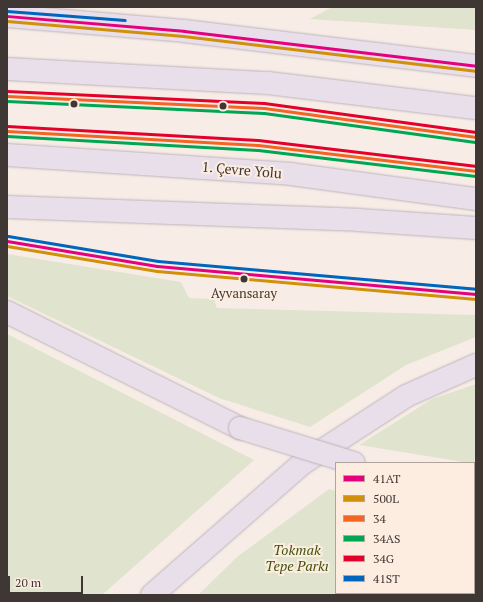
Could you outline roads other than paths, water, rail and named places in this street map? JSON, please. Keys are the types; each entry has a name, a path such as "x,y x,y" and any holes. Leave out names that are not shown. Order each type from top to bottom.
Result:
{"highway":[{"path":"7,16 192,32 476,66"},
{"path":"7,69 268,83 476,108"},
{"name":"1. Çevre Yolu","path":"7,155 291,174 476,199"},
{"path":"7,207 358,220 476,228"},
{"path":"7,312 156,390 240,428 351,462"},
{"path":"152,595 303,463 406,396 476,365"}],"place":[{"name":"Ayvansaray","path":"244,279"}],"park label":[{"name":"Tokmak Tepe Parkı","path":"297,558"}]}
